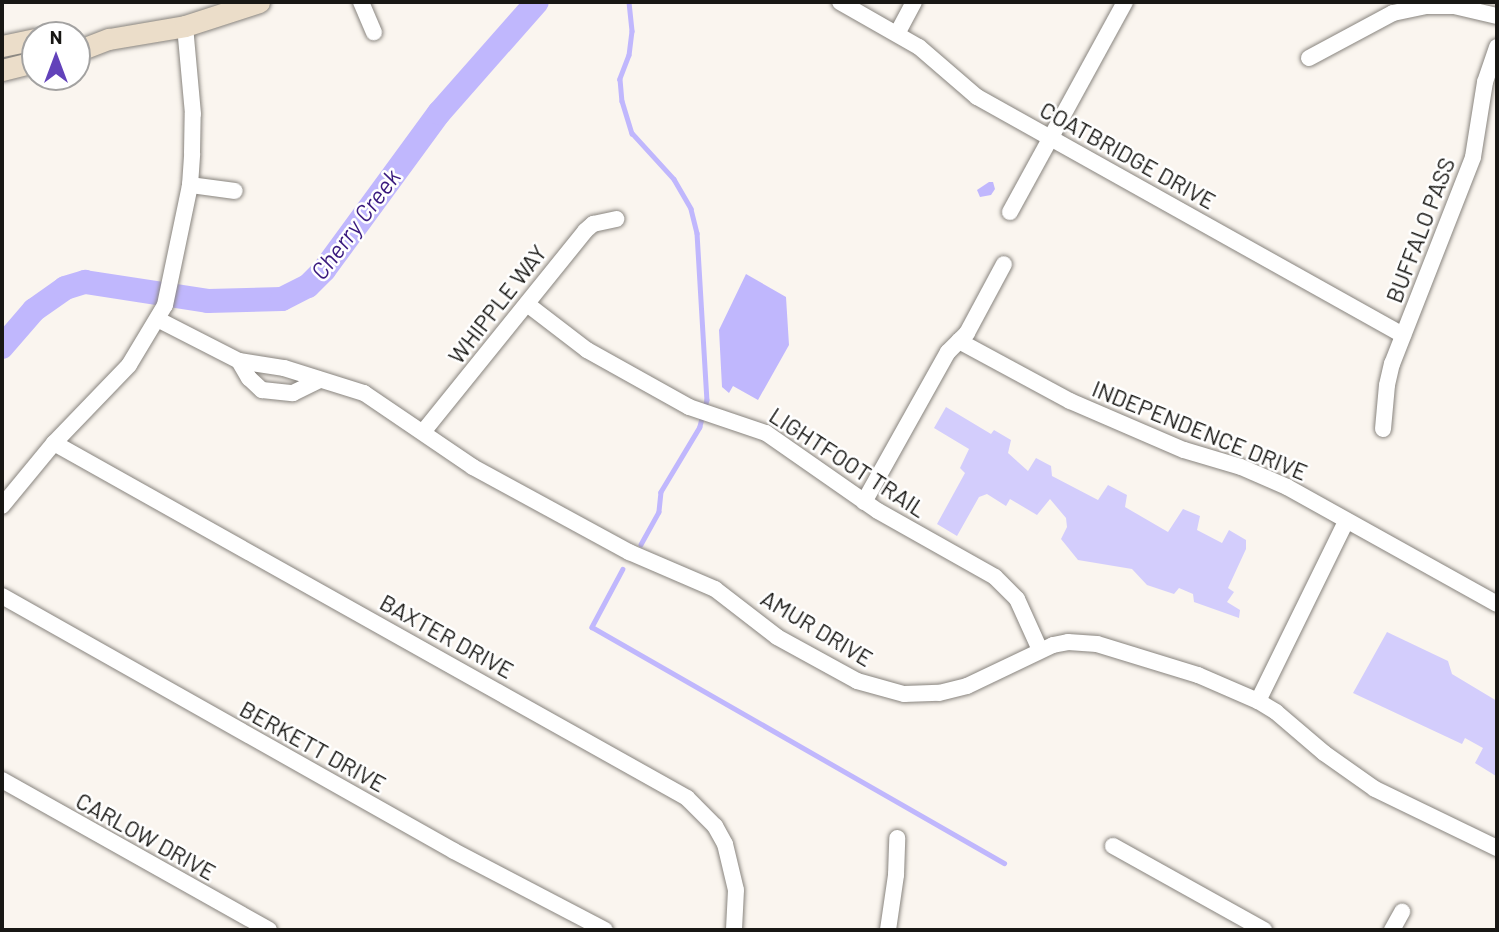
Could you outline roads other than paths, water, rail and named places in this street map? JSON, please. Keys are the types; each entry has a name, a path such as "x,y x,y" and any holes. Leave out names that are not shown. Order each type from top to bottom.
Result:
{"main road":[{"path":"91,46 109,39 185,26 259,2"},
{"path":"91,38 109,39"},
{"path":"2,46 21,42"},
{"path":"2,70 21,65"}],"street":[{"path":"361,2 374,32"},
{"name":"COATBRIDGE DRIVE","path":"840,2 898,32 977,97 1403,335"},
{"path":"898,32 914,2"},
{"path":"1010,212 1125,2"},
{"path":"1309,58 1393,13 1415,8 1454,6 1497,16"},
{"path":"2,506 54,443 129,365 162,313 172,281 190,185 193,114 185,26"},
{"name":"BUFFALO PASS","path":"1383,429 1387,385 1403,335 1473,157 1485,82 1497,47"},
{"path":"190,185 234,191"},
{"name":"WHIPPLE WAY","path":"423,432 584,231 593,224 616,219"},
{"path":"864,502 948,352 967,333 1004,264"},
{"name":"LIGHTFOOT TRAIL","path":"527,304 587,350 689,407 766,433 864,502 1010,589 1040,650"},
{"name":"AMUR DRIVE","path":"162,313 239,361 284,368 364,393 473,467 629,552 715,589 777,636 857,681 879,690 904,694 939,693 967,686 1040,650 1068,642 1097,644 1198,676 1258,701 1276,712 1324,753 1374,789 1497,848"},
{"name":"INDEPENDENCE DRIVE","path":"959,341 1070,401 1184,450 1265,476 1497,604"},
{"name":"AMUR DRIVE","path":"239,361 249,378 262,390 293,393 320,380"},
{"name":"BAXTER DRIVE","path":"54,443 687,798 715,826 725,844 736,890 734,930"},
{"path":"1258,701 1346,521"},
{"name":"BERKETT DRIVE","path":"2,596 454,851 605,930"},
{"name":"CARLOW DRIVE","path":"2,780 269,930"},
{"path":"888,930 897,875 897,838"},
{"path":"1113,846 1264,930"},
{"path":"1392,930 1402,912"}],"waterway":[{"name":"Cherry Creek","path":"2,347 34,310 65,288 85,282 208,301 282,299 308,286 324,270 439,113 537,2"},
{"path":"629,2 632,31 629,55 620,79 622,101 632,133 674,179 691,209 697,233 707,400 700,427 661,492 659,512 641,544"},
{"path":"623,569 592,627 1004,863"}]}
